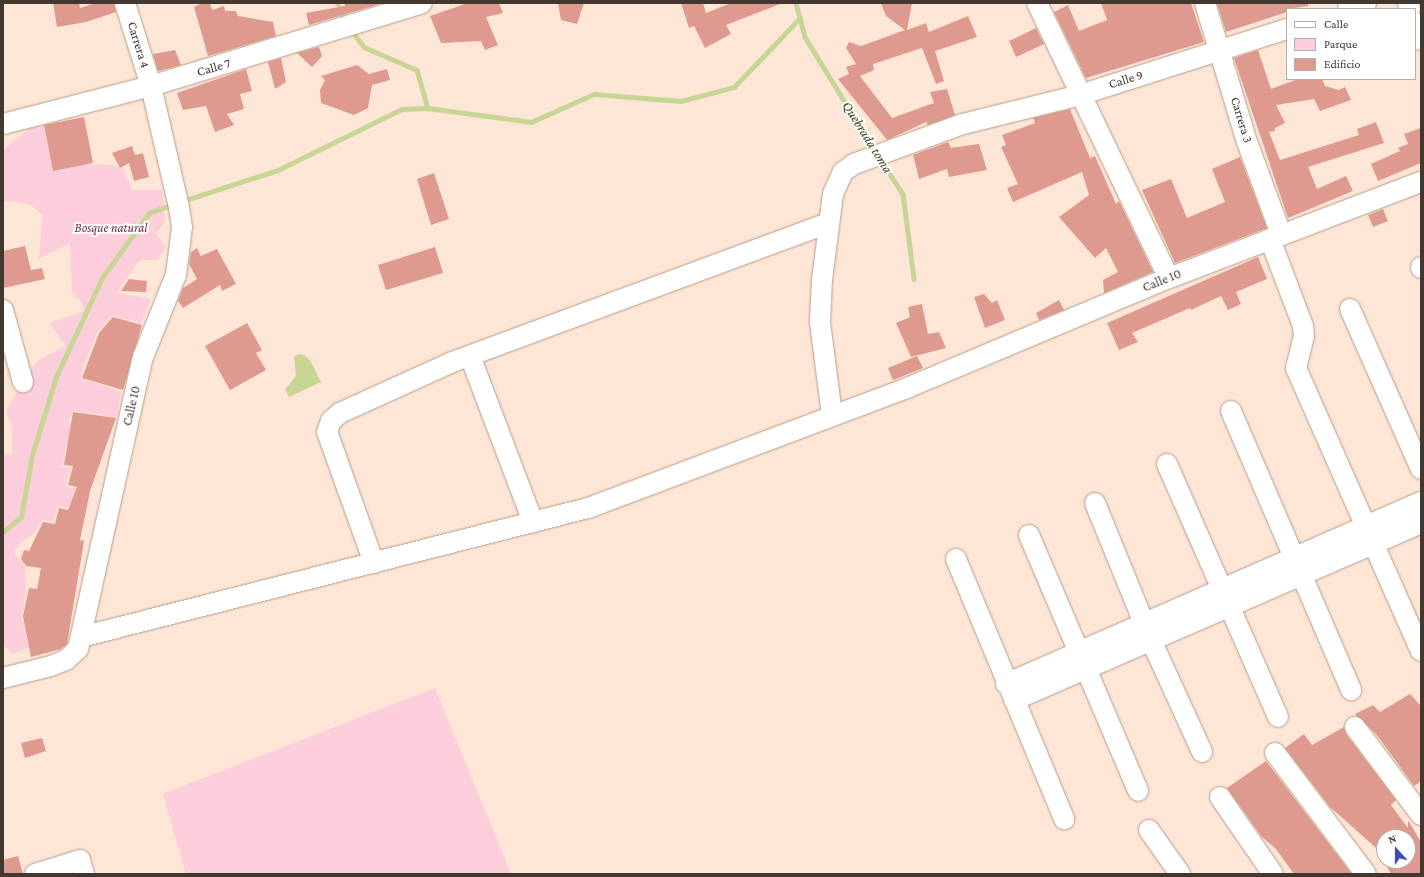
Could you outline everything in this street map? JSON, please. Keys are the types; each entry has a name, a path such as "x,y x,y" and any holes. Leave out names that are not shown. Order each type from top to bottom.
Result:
{"street":[{"name":"Carrera 4","path":"125,3 151,86"},
{"name":"Calle 7","path":"3,124 151,86 422,3"},
{"path":"1037,3 1168,278"},
{"name":"Carrera 3","path":"1206,3 1303,326 1296,368 1421,652"},
{"path":"1351,8 1366,3"},
{"path":"1416,26 1421,40"},
{"name":"Calle 9","path":"832,415 820,322 828,223 833,194 843,172 854,164 963,124 1080,95 1286,29"},
{"name":"Calle 10","path":"3,678 66,660 78,649 143,357 176,276 182,227 151,86"},
{"name":"Calle 10","path":"81,637 588,508 907,388 1168,278 1421,182"},
{"path":"374,563 327,432 331,421 340,413 470,356 828,223"},
{"path":"1350,309 1421,469"},
{"path":"5,322 23,382"},
{"path":"470,356 533,522"},
{"path":"1231,411 1351,690"},
{"path":"1166,464 1278,717"},
{"path":"1010,692 1370,535 1421,502"},
{"path":"1096,503 1148,632 1202,752"},
{"path":"1370,535 1421,523"},
{"path":"1029,535 1138,791"},
{"path":"956,559 1064,819"},
{"path":"1355,727 1421,815"},
{"path":"1275,753 1366,874"},
{"path":"1220,797 1272,874"},
{"path":"1149,830 1180,874"},
{"path":"35,874 82,867"}],"green space":[{"name":"Bosque natural","path":"44,125 53,171 85,164 113,165 124,169 132,190 162,190 165,222 156,234 167,247 157,260 140,260 116,293 151,299 141,323 112,315 97,333 89,352 80,378 121,392 117,417 72,411 68,423 111,431 105,444 68,440 61,467 71,468 65,486 90,493 87,509 70,503 67,508 58,506 53,522 42,520 33,535 21,542 14,553 25,566 26,590 22,617 29,648 12,654 3,644 3,455 12,455 12,428 6,410 37,361 66,346 49,323 84,311 81,302 72,292 70,243 39,258 42,215 32,205 3,200 3,150 29,129"},
{"path":"435,688 511,874 186,874 163,794"}],"shaded area":[{"path":"298,354 304,355 310,360 321,382 289,397 285,389 296,376 294,357"}],"building":[{"path":"53,3 79,3 80,8 96,3 114,3 116,12 86,22 57,27"},
{"path":"202,3 210,3 212,10 224,6 225,11 236,11 238,16 273,22 276,36 208,56 194,7"},
{"path":"344,3 383,3 309,25 306,13 345,6"},
{"path":"468,3 499,3 503,13 486,17 498,45 485,50 481,41 441,43 430,16"},
{"path":"558,3 584,3 577,24 561,20"},
{"path":"681,3 703,3 706,13 731,3 780,4 726,25 731,34 705,48 694,26 689,28"},
{"path":"881,3 912,3 907,30 926,23 929,32 968,16 977,37 935,51 944,81 936,84 922,48 873,64 874,70 860,76 892,118 934,103 930,92 947,89 955,115 928,125 926,122 887,140 838,79 849,74 846,67 856,64 846,48 849,42 861,46 905,30 886,16"},
{"path":"1101,3 1191,3 1204,42 1086,78 1054,12 1068,5 1079,31 1107,20"},
{"path":"1217,3 1308,3 1308,6 1286,8 1286,12 1226,32"},
{"path":"1036,28 1044,44 1016,57 1009,41"},
{"path":"319,47 322,56 312,67 297,53"},
{"path":"175,50 181,65 158,71 153,54"},
{"path":"1258,50 1271,89 1295,80 1322,80 1325,86 1339,90 1345,87 1351,100 1320,111 1314,99 1276,105 1285,123 1275,128 1275,131 1269,132 1280,160 1359,135 1357,129 1376,122 1384,143 1308,167 1317,189 1346,176 1353,191 1288,218 1234,58"},
{"path":"281,58 286,82 275,89 268,62"},
{"path":"357,65 369,74 387,69 390,80 372,85 368,108 354,115 321,103 320,90 325,80 321,76"},
{"path":"246,69 252,91 240,94 244,109 227,114 234,125 215,132 206,106 183,110 177,93"},
{"path":"1070,109 1090,158 1095,156 1116,204 1119,201 1153,272 1104,293 1103,280 1118,272 1106,248 1095,258 1059,217 1089,195 1082,172 1013,202 1007,188 1018,184 1001,147 1006,145 1002,135 1035,123 1033,118"},
{"path":"84,117 93,163 53,171 44,125"},
{"path":"1421,128 1421,163 1378,181 1371,164 1400,151 1398,148 1408,144 1404,134"},
{"path":"948,142 951,148 979,144 987,170 949,177 947,169 919,179 913,155"},
{"path":"132,146 135,155 143,153 149,177 134,181 129,163 120,168 112,153"},
{"path":"1240,157 1267,228 1175,263 1142,190 1171,179 1187,218 1225,202 1212,169"},
{"path":"434,173 449,219 431,225 417,179"},
{"path":"1383,209 1388,221 1373,227 1368,215"},
{"path":"25,246 31,270 42,268 45,279 3,288 3,251"},
{"path":"435,247 443,273 386,290 378,265"},
{"path":"197,248 201,256 217,249 236,284 222,291 220,285 183,308 178,301 183,288 197,279 189,264 191,252"},
{"path":"1258,257 1267,279 1236,292 1241,304 1228,310 1221,296 1191,310 1190,308 1132,333 1138,342 1119,350 1107,323"},
{"path":"129,279 147,281 146,292 121,291"},
{"path":"984,294 992,303 997,300 1005,320 985,328 974,297"},
{"path":"1059,300 1064,310 1039,320 1036,313"},
{"path":"922,304 928,334 939,332 946,348 911,357 896,323 910,317 908,307"},
{"path":"113,317 142,325 123,390 82,378 99,333"},
{"path":"247,323 262,350 256,353 266,370 230,390 205,346"},
{"path":"917,356 923,368 893,380 888,368"},
{"path":"73,412 116,418 90,491 80,540 84,541 67,644 61,649 31,657 23,616 29,588 37,589 41,568 26,566 21,559 24,550 29,551 43,522 55,524 59,508 68,510 77,487 68,485 73,466 64,465"},
{"path":"1410,694 1421,706 1421,781 1414,786 1377,735 1355,714 1373,705 1380,712"},
{"path":"1344,727 1346,734 1396,800 1391,805 1408,828 1408,820 1413,829 1376,829 1376,848 1330,807 1285,748 1304,734 1312,745"},
{"path":"42,738 46,751 25,758 21,743"},
{"path":"1266,761 1351,873 1294,874 1276,849 1262,837 1227,788"},
{"path":"1416,834 1421,842 1421,874 1391,874 1388,869 1416,869"},
{"path":"18,856 23,874 3,874 3,860"}],"waterway":[{"path":"338,3 345,22"},
{"name":"Quebrada toma","path":"796,3 805,37 875,151"},
{"path":"183,201 278,170 402,109 428,108 531,122 594,94 681,101 734,87 800,18"},
{"path":"352,31 364,47 417,70 428,108"},
{"name":"Quebrada toma","path":"880,159 903,194 914,279"},
{"path":"3,532 21,517 32,455 56,377 102,278 149,213 174,204"}]}
